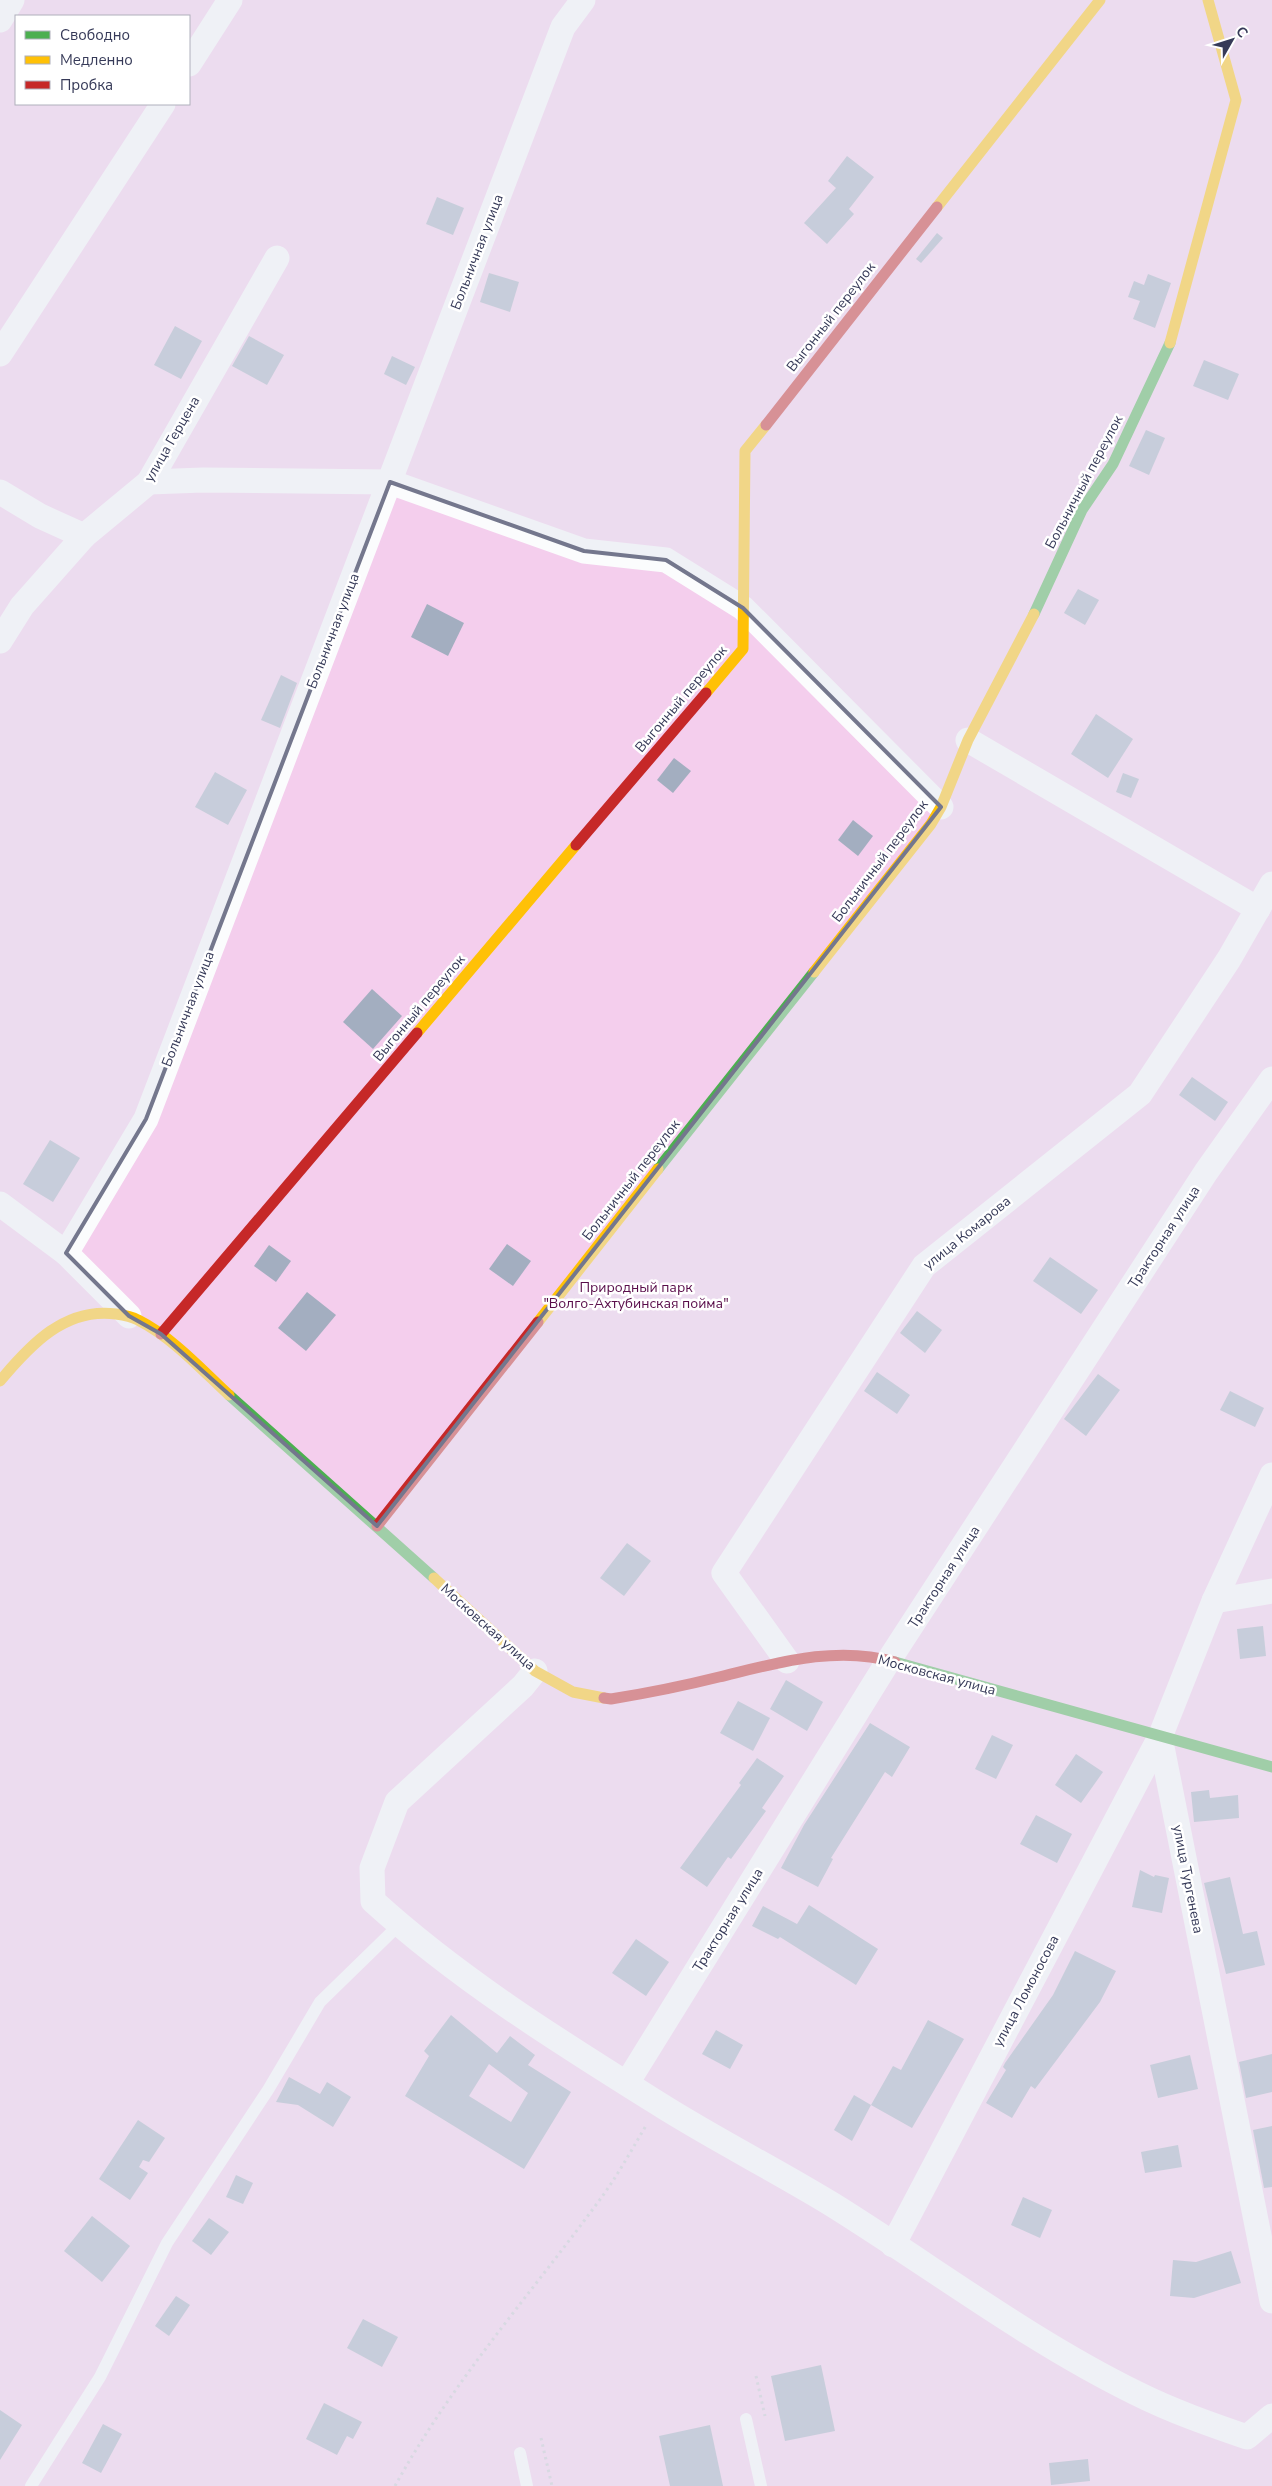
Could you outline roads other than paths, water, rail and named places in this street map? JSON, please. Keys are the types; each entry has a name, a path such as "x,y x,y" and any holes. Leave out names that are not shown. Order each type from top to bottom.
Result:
{"street":[{"path":"0,20 12,0"},
{"path":"190,62 230,0"},
{"name":"Больничная улица","path":"66,1253 146,1119 563,27 583,0"},
{"name":"Выгонный переулок","path":"161,1334 743,649 745,451 1100,0"},
{"name":"Больничный переулок","path":"377,1526 925,832 941,807 968,740 1028,626 1082,510 1113,464 1174,334 1236,100 1208,0"},
{"path":"0,354 162,105"},
{"name":"улица Герцена","path":"0,641 22,606 84,536 149,482 277,258"},
{"path":"149,482 203,480 390,482 584,551 666,560 743,608 941,807"},
{"path":"0,492 40,516 84,536"},
{"path":"968,740 1258,909"},
{"name":"улица Комарова","path":"787,1661 724,1573 924,1266 1140,1094 1229,959 1272,884"},
{"name":"Тракторная улица","path":"627,2083 889,1660 1206,1172 1272,1079"},
{"name":"Московская улица","path":"0,1204 66,1253 129,1316 161,1334 377,1526 536,1671 573,1692 611,1699 658,1692 787,1661 837,1654 889,1660 1272,1767"},
{"path":"0,1381 28,1347 61,1322 93,1312 129,1316"},
{"path":"1160,1737 1214,1601 1272,1475"},
{"path":"1214,1601 1272,1592"},
{"path":"536,1671 523,1686 397,1802 372,1868 373,1901 399,1925 513,2012 659,2104 834,2206 1077,2361 1137,2393 1192,2418 1247,2437 1272,2441"},
{"name":"улица Ломоносова","path":"893,2245 1160,1737"},
{"name":"улица Тургенева","path":"1160,1737 1272,2301"},
{"path":"1247,2437 1272,2416"}],"lane":[{"path":"31,2486 100,2377 167,2243 268,2090 320,2002 399,1925"},
{"path":"746,2419 761,2486"},
{"path":"520,2452 527,2486"}],"park label":[{"name":"Природный парк \"Волго-Ахтубинская пойма\"","path":"636,1295"}]}
